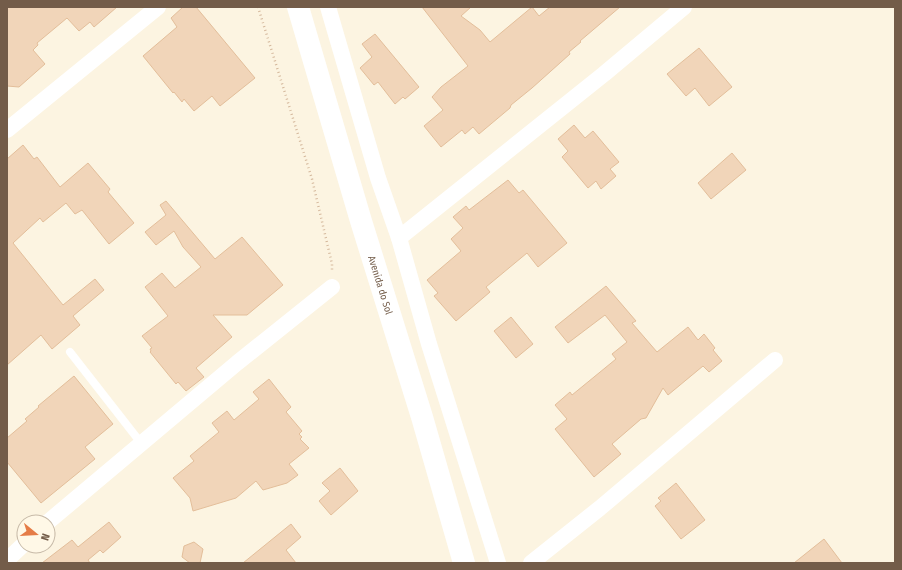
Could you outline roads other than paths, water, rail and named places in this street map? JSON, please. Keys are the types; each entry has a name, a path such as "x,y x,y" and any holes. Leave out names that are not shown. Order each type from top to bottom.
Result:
{"street":[{"path":"7,130 158,7"},
{"name":"Avenida do Sol","path":"298,7 422,417 464,563"},
{"path":"328,7 378,178 399,238 429,344 498,563"},
{"path":"399,238 604,74 684,7"},
{"path":"56,515 141,443 332,287"},
{"path":"531,563 612,498 775,360"},
{"path":"7,560 16,552"}],"lane":[{"path":"70,352 141,443"}]}
